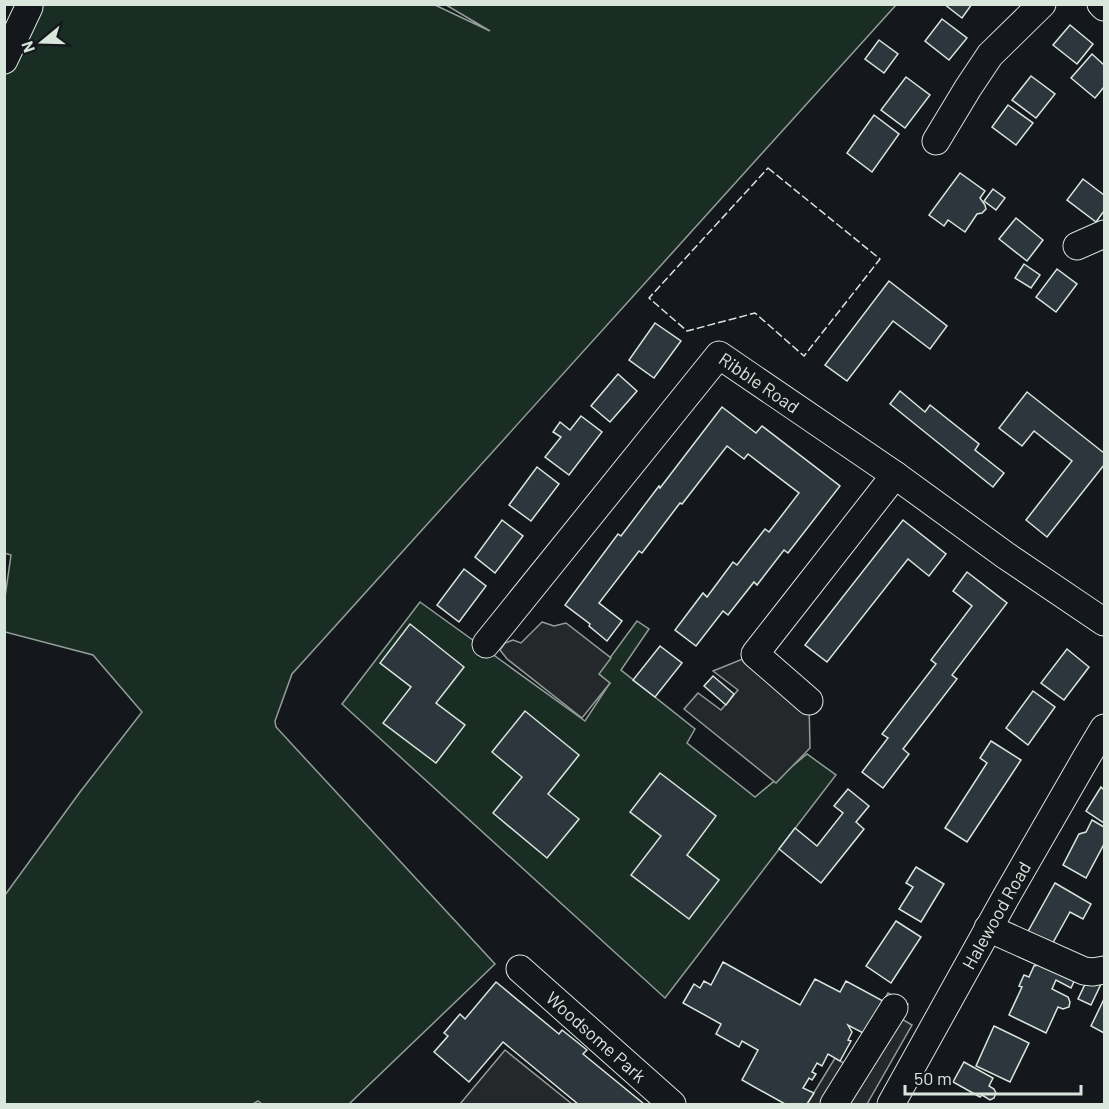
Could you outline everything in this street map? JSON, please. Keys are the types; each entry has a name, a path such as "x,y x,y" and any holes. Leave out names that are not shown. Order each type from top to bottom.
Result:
{"street":[{"path":"936,141 990,55 1042,4"},
{"path":"4,60 29,7"},
{"path":"1077,246 1104,234"},
{"name":"Ribble Road","path":"486,644 719,355 1104,622"},
{"path":"809,701 755,654 895,475"},
{"name":"Halewood Road","path":"891,1104 988,928 1095,763 1104,728"},
{"path":"988,928 1084,971 1104,970"},
{"name":"Woodsome Park","path":"520,969 672,1104"},
{"path":"834,1104 894,1008"},
{"path":"874,1041 913,1062"}],"green space":[{"path":"36,5 435,5 490,31 446,5 896,5 292,674 275,721 276,727 495,964 349,1104 262,1104 258,1101 253,1104 5,1104 5,895 142,712 93,655 5,632 5,597 11,555 4,553 4,71"},
{"path":"420,602 585,721 610,683 598,674 637,621 649,629 621,670 695,729 687,743 755,797 807,754 836,775 665,998 342,704"}],"shaded area":[{"path":"542,622 554,626 566,623 611,658 599,674 610,683 582,718 507,659 500,650 505,643 513,640 521,643"},
{"path":"755,654 809,701 810,748 776,783 684,709 698,693 721,710 738,690 713,671"},
{"path":"888,993 908,1004 900,1018 912,1025 867,1104 807,1104 835,1058 847,1065"},
{"path":"505,1050 572,1104 460,1104"}],"building":[{"path":"944,4 972,4 962,18"},
{"path":"942,19 967,38 949,60 925,41"},
{"path":"1070,25 1093,44 1077,64 1053,45"},
{"path":"879,40 898,54 884,73 865,59"},
{"path":"1092,54 1104,65 1104,87 1095,98 1071,78"},
{"path":"1031,76 1055,94 1036,118 1012,100"},
{"path":"906,77 930,95 905,128 881,110"},
{"path":"1008,105 1033,123 1016,145 992,127"},
{"path":"874,115 899,134 872,172 847,153"},
{"path":"960,173 985,191 980,198 986,209 977,214 965,232 948,220 944,226 929,215"},
{"path":"1083,179 1104,195 1104,211 1096,222 1067,200"},
{"path":"993,189 1005,198 996,210 984,201"},
{"path":"1016,218 1043,240 1027,261 999,239"},
{"path":"1024,264 1040,275 1031,288 1015,278"},
{"path":"1057,269 1077,284 1056,312 1036,297"},
{"path":"889,281 947,326 930,349 893,321 847,381 825,365"},
{"path":"655,323 681,341 654,378 629,360"},
{"path":"618,374 637,391 610,422 591,406"},
{"path":"900,391 925,412 930,405 979,444 975,450 1004,473 993,487 890,404"},
{"path":"1027,392 1104,453 1104,465 1047,537 1026,520 1072,461 1034,431 1022,446 999,428"},
{"path":"722,407 756,433 762,426 840,486 788,553 784,550 757,585 754,582 728,615 723,611 696,646 675,630 703,593 707,597 733,562 737,565 765,529 769,532 799,493 748,454 744,459 727,446 642,553 639,551 599,603 622,621 607,641 589,626 590,624 565,605 618,534 621,536"},
{"path":"581,416 602,432 569,475 545,457 561,437 553,432 560,422 570,430"},
{"path":"537,467 559,484 531,521 509,505"},
{"path":"502,520 523,536 495,573 475,557"},
{"path":"903,520 946,554 929,576 908,559 827,662 805,645"},
{"path":"464,569 486,586 459,622 437,605"},
{"path":"967,572 1007,603 952,675 957,679 903,749 909,754 883,788 862,772 888,738 882,734 936,664 931,660 972,606 953,591"},
{"path":"410,624 464,667 436,703 465,725 436,763 383,723 411,687 380,663"},
{"path":"660,646 682,663 655,697 633,680"},
{"path":"1067,649 1089,667 1064,700 1041,683"},
{"path":"713,676 734,694 726,705 704,686"},
{"path":"1033,691 1055,707 1028,745 1006,728"},
{"path":"525,711 579,755 548,794 579,819 547,858 493,813 522,777 492,752"},
{"path":"991,741 1021,760 967,842 945,828 987,763 980,758"},
{"path":"660,773 716,816 687,855 719,880 689,919 631,875 661,836 630,812"},
{"path":"1101,787 1104,790 1104,823 1086,811"},
{"path":"848,789 869,806 856,822 864,829 821,883 779,849 795,828 817,846 843,813 834,806"},
{"path":"1092,820 1104,827 1104,844 1086,878 1063,865 1079,834 1086,832"},
{"path":"916,867 944,884 921,922 899,909 913,887 906,883"},
{"path":"1055,883 1091,904 1083,919 1070,912 1050,948 1026,935"},
{"path":"896,921 921,937 891,983 866,966"},
{"path":"723,962 800,1005 815,979 840,992 846,981 883,1001 865,1034 848,1025 852,1032 848,1040 851,1041 840,1061 828,1054 822,1066 817,1063 812,1072 816,1074 812,1080 809,1078 803,1088 814,1093 807,1104 785,1104 742,1080 758,1050 742,1041 739,1047 716,1034 721,1024 683,1003 694,984 700,988 704,981 711,985"},
{"path":"1046,963 1076,977 1071,988 1056,980 1052,989 1068,997 1070,1002 1069,1007 1063,1009 1058,1007 1046,1033 1009,1015 1022,987 1019,986 1024,975 1029,977 1034,966"},
{"path":"1088,978 1101,984 1091,1005 1078,999"},
{"path":"496,982 559,1034 562,1030 587,1050 583,1054 644,1104 578,1104 503,1042 469,1082 434,1052 448,1036 444,1033 460,1014 465,1019"},
{"path":"1104,999 1104,1033 1091,1026"},
{"path":"994,1026 1029,1043 1010,1082 976,1066"},
{"path":"964,1062 993,1078 989,1086 996,1093 994,1098 990,1100 982,1095 980,1097 953,1082"}],"fence":[{"path":"768,168 880,259 804,356 755,313 687,331 649,298 768,168"}]}
